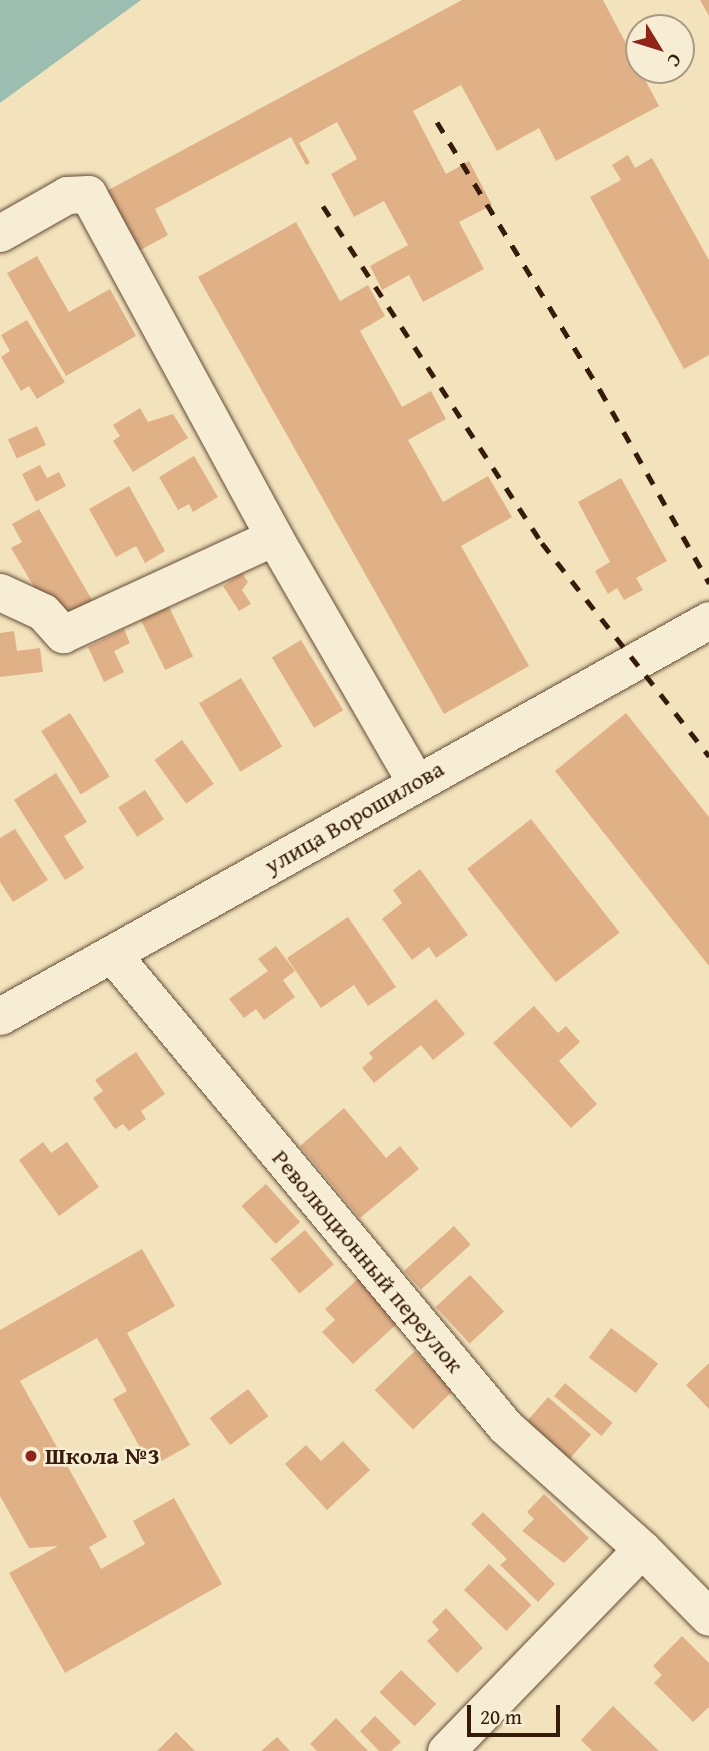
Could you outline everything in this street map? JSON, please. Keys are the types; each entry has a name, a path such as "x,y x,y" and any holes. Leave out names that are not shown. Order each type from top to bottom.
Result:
{"street":[{"path":"0,233 67,195 88,194 274,537 415,781"},
{"path":"0,592 43,612 63,634 274,537"},
{"name":"улица Ворошилова","path":"0,1016 415,781 709,620"},
{"name":"Революционный переулок","path":"112,954 505,1426 642,1549 709,1617"},
{"path":"446,1751 642,1549"}],"shaded area":[{"path":"0,0 141,0 0,103"}],"building":[{"path":"462,0 603,0 625,42 625,84 647,84 659,106 556,161 539,128 497,151 461,85 413,111 446,174 469,161 492,205 459,222 484,269 423,302 409,275 382,290 370,266 408,245 384,201 354,217 331,174 357,159 337,122 299,143 310,163 306,165 291,137 155,209 168,235 133,254 101,194"},
{"path":"700,0 709,0 709,16"},
{"path":"628,155 635,168 652,158 709,260 709,355 684,369 590,197 621,180 612,165"},
{"path":"296,222 340,301 368,285 385,316 360,331 402,407 431,391 446,419 408,440 443,502 488,476 512,517 461,546 529,666 444,714 198,277"},
{"path":"37,256 69,312 110,289 136,336 66,376 7,273"},
{"path":"27,320 65,382 37,399 29,386 21,391 1,357 10,351 1,335"},
{"path":"140,408 148,422 173,414 188,438 133,472 113,441 120,436 113,425"},
{"path":"37,426 46,445 17,459 8,440"},
{"path":"194,456 218,497 193,512 189,504 178,510 159,477"},
{"path":"40,465 47,478 59,472 66,486 36,502 22,474"},
{"path":"621,478 667,561 636,578 643,590 624,600 617,588 608,594 595,571 610,562 578,502"},
{"path":"129,486 165,551 145,563 136,546 116,557 89,509"},
{"path":"39,509 95,605 58,627 11,548 22,542 12,524"},
{"path":"242,573 248,582 242,590 251,604 239,611 223,586"},
{"path":"169,607 193,656 165,670 141,621"},
{"path":"124,629 130,643 114,651 124,672 104,682 88,647"},
{"path":"14,631 17,651 40,648 43,672 0,677 0,633"},
{"path":"301,640 343,710 314,728 272,658"},
{"path":"241,678 282,747 240,772 199,703"},
{"path":"70,713 110,777 81,795 41,731"},
{"path":"626,713 709,817 709,966 555,771"},
{"path":"182,740 214,784 186,804 154,760"},
{"path":"56,773 87,822 64,836 84,868 65,880 14,800"},
{"path":"145,790 164,819 137,837 118,807"},
{"path":"531,819 620,932 556,982 467,869"},
{"path":"15,829 48,880 13,902 0,882 0,838"},
{"path":"420,869 468,935 436,958 429,947 412,960 382,919 402,903 393,890"},
{"path":"348,917 396,987 368,1006 354,985 321,1008 287,958"},
{"path":"276,946 295,971 283,980 295,997 264,1020 256,1009 244,1018 229,999 268,971 258,959"},
{"path":"436,999 465,1034 433,1060 421,1045 374,1083 362,1068 373,1058 369,1053"},
{"path":"534,1006 558,1033 566,1026 580,1042 559,1061 597,1104 571,1128 493,1043"},
{"path":"136,1052 165,1094 141,1111 146,1119 129,1131 123,1124 115,1129 93,1098 103,1091 95,1080"},
{"path":"344,1108 386,1158 400,1146 419,1169 360,1218 300,1146"},
{"path":"43,1142 51,1153 67,1142 99,1187 59,1216 19,1160"},
{"path":"266,1184 300,1222 276,1244 241,1206"},
{"path":"454,1226 471,1245 421,1289 404,1271"},
{"path":"305,1230 334,1264 299,1293 271,1259"},
{"name":"Школа №3","path":"142,1249 175,1306 127,1333 190,1445 151,1467 113,1399 127,1391 97,1338 20,1381 107,1537 89,1547 101,1569 145,1544 133,1521 174,1498 222,1584 65,1673 9,1573 58,1546 29,1548 0,1496 0,1330"},
{"path":"470,1275 504,1312 470,1344 436,1307"},
{"path":"359,1278 399,1322 353,1364 322,1332 335,1320 325,1309"},
{"path":"611,1328 658,1364 636,1393 589,1358"},
{"path":"415,1351 453,1391 413,1429 375,1390"},
{"path":"709,1363 709,1409 686,1385"},
{"path":"565,1383 612,1423 602,1436 554,1396"},
{"path":"248,1389 268,1416 230,1445 210,1418"},
{"path":"548,1397 591,1434 568,1461 525,1423"},
{"path":"343,1441 370,1470 327,1510 285,1464 306,1445 321,1461"},
{"path":"544,1494 589,1538 564,1563 522,1531 534,1519 527,1512"},
{"path":"483,1512 555,1584 538,1602 500,1565 507,1559 471,1524"},
{"path":"489,1564 531,1605 506,1631 464,1590"},
{"path":"446,1608 483,1648 457,1673 427,1641 439,1630 432,1622"},
{"path":"682,1636 709,1663 709,1707 693,1722 654,1683 662,1675 653,1666"},
{"path":"401,1670 436,1704 415,1726 379,1692"},
{"path":"613,1706 659,1751 592,1751 581,1740"},
{"path":"375,1716 401,1742 391,1751 379,1751 360,1731"},
{"path":"336,1718 368,1751 317,1751 310,1744"},
{"path":"176,1732 195,1751 157,1751"},
{"path":"277,1737 290,1751 261,1751"}],"railway":[{"path":"437,122 600,390 709,583"},
{"path":"323,206 542,543 709,756"}],"place":[{"name":"Школа №3","path":"31,1456"}]}
